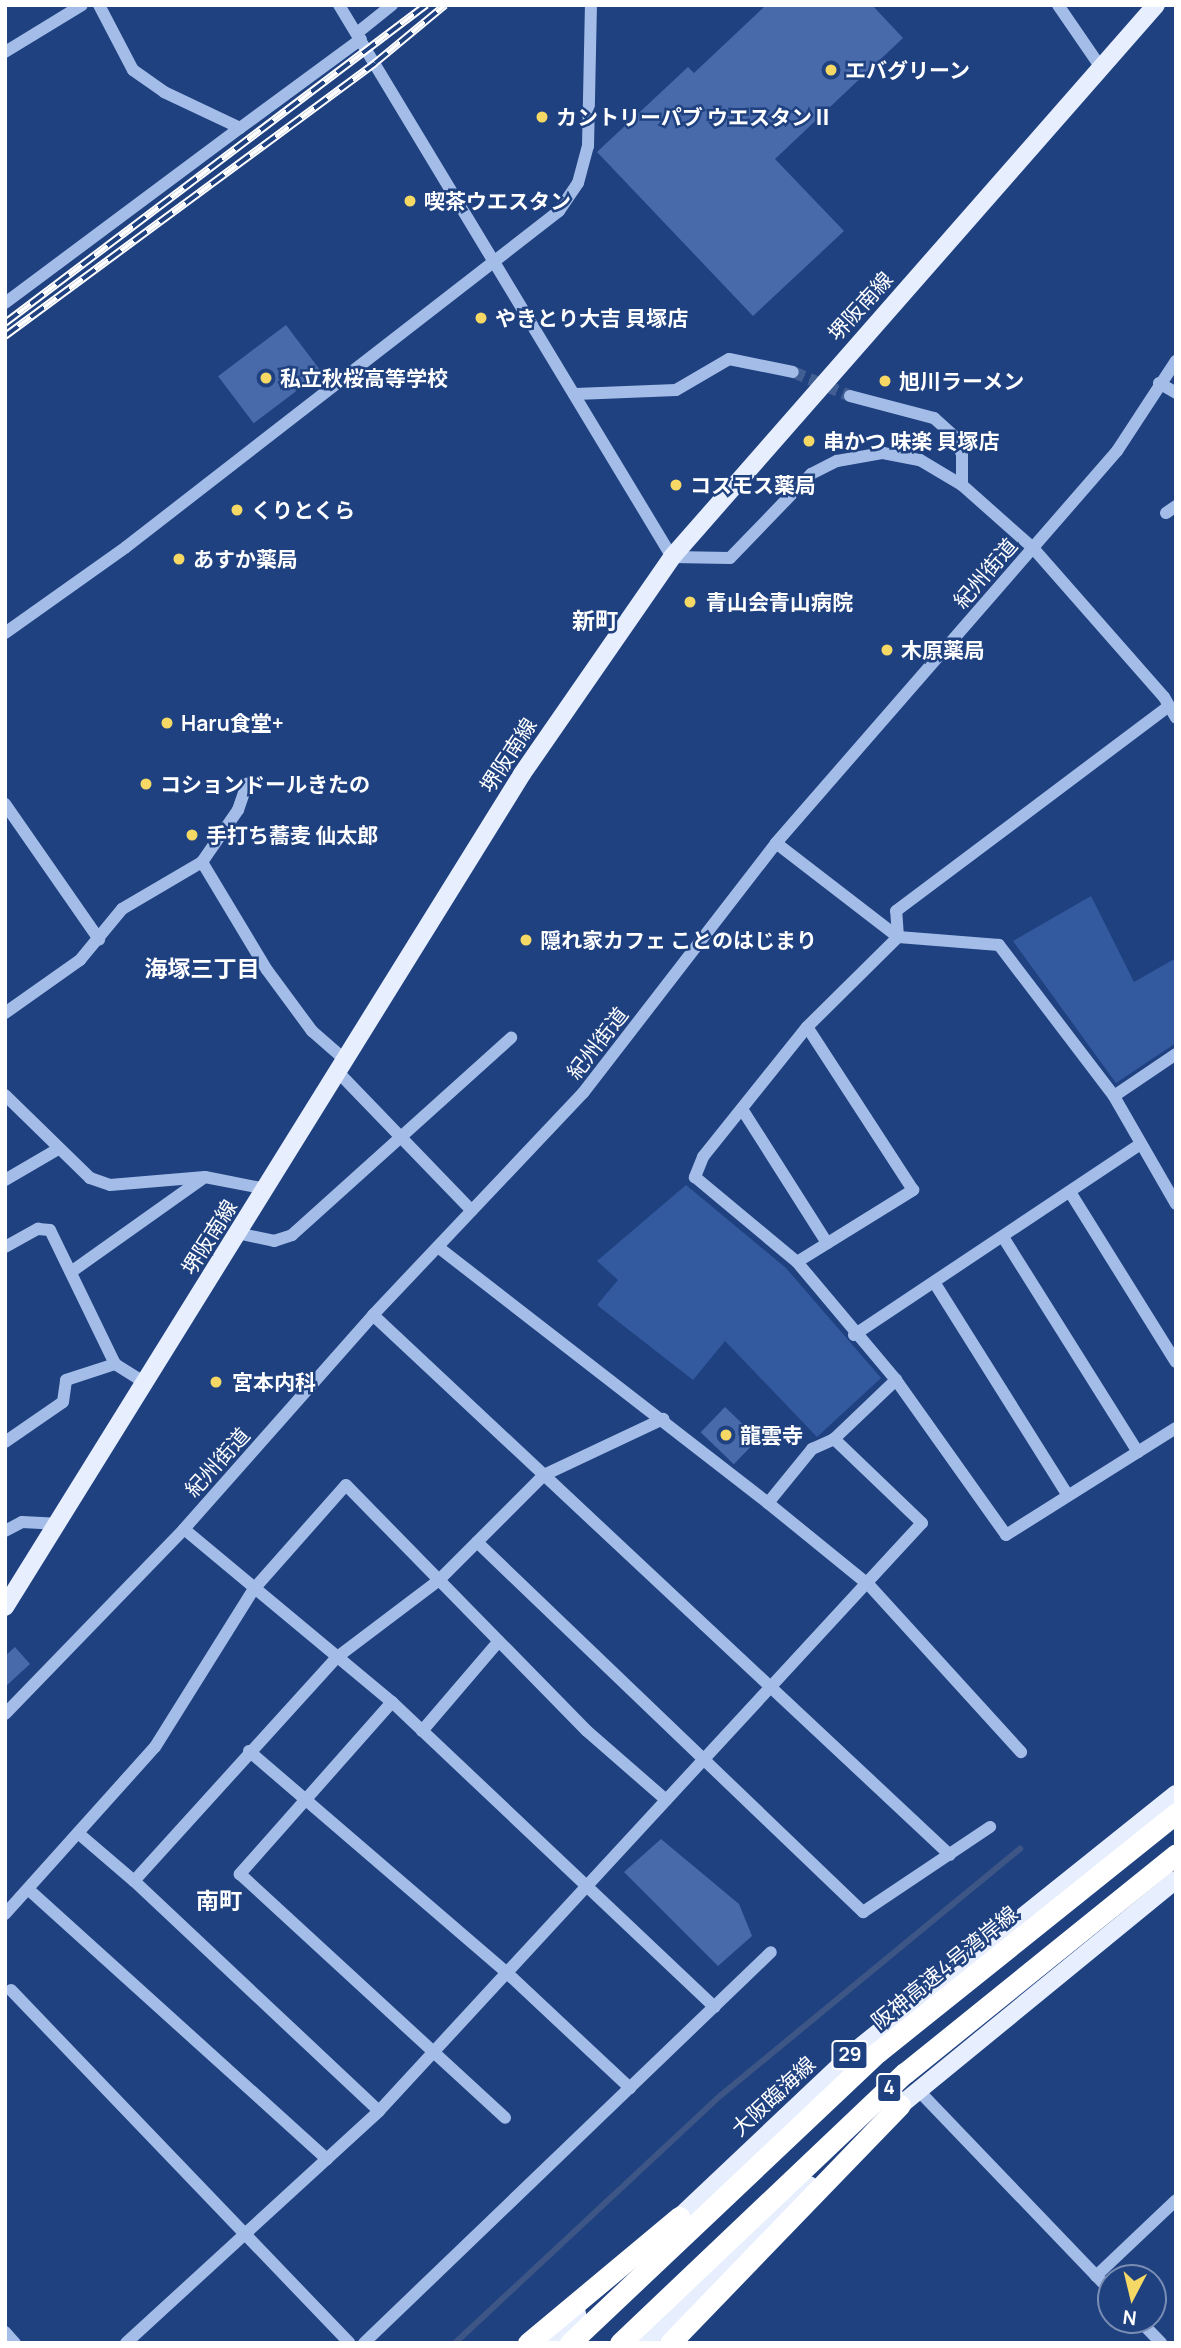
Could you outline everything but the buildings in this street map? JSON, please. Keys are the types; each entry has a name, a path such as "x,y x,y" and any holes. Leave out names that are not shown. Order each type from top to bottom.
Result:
{"highway":[{"name":"阪神高速4号湾岸線","path":"570,2343 878,2052 1176,1813"},
{"name":"4","path":"620,2343 905,2073 1176,1854"},
{"path":"670,2343 900,2105"},
{"path":"528,2343 679,2217"}],"main road":[{"name":"堺阪南線","path":"5,1607 522,774 672,557 1156,5"},
{"name":"大阪臨海線","path":"547,2343 855,2050 1176,1794"},
{"path":"645,2343 900,2105 1176,1880"}],"street":[{"path":"5,52 82,5"},
{"path":"99,5 133,70 164,92 240,128"},
{"path":"339,5 498,262 672,557 730,558 811,474 856,456 902,455 962,485 1033,548 1170,698 1176,718"},
{"path":"5,303 240,128 359,36 392,5"},
{"path":"5,633 127,547 498,262 559,211 578,183 588,146 591,5"},
{"path":"1058,5 1102,69"},
{"path":"576,394 676,390 729,359 793,372"},
{"name":"紀州街道","path":"5,1714 184,1529 373,1315 583,1093 776,843 1117,451 1159,383 1176,361"},
{"path":"1159,383 1176,393"},
{"path":"850,396 934,418 953,435 962,454 962,485"},
{"path":"1170,698 896,911 898,937 807,1027 703,1157 695,1177 797,1262 854,1335 895,1380 1006,1535 1176,1428"},
{"path":"5,1013 80,960 122,909 202,862 238,810 247,784"},
{"path":"5,804 99,939"},
{"path":"776,843 898,937 999,945 1114,1096 1176,1204"},
{"path":"202,862 267,970 312,1031 401,1138 472,1211"},
{"path":"797,1262 913,1190 807,1027"},
{"path":"237,1233 274,1241 292,1235 511,1038"},
{"path":"1114,1096 1176,1054"},
{"path":"5,1096 90,1178 110,1185 205,1177 266,1189"},
{"path":"742,1109 828,1243"},
{"path":"854,1335 1140,1143"},
{"path":"5,1180 58,1149"},
{"path":"71,1272 205,1177"},
{"path":"1070,1192 1176,1362"},
{"path":"5,1247 38,1229 50,1230 115,1364 146,1383"},
{"path":"1003,1237 1138,1452"},
{"path":"438,1247 663,1419 869,1585 1021,1752"},
{"path":"934,1282 1068,1496"},
{"path":"373,1315 950,1855"},
{"path":"5,1442 63,1402 66,1380 115,1364"},
{"path":"768,1503 812,1449 834,1440 895,1380"},
{"path":"134,1881 336,1658 439,1580 544,1475 663,1419"},
{"path":"126,2343 379,2110 586,1884 869,1585 922,1523 834,1440"},
{"path":"5,1914 155,1747 253,1590 346,1485 499,1641 666,1800"},
{"path":"5,1531 22,1522 56,1524"},
{"path":"184,1529 253,1590 392,1702 714,2007"},
{"path":"477,1542 700,1762 863,1912 990,1827"},
{"path":"422,1731 499,1641"},
{"path":"392,1702 240,1874 435,2050 505,2118"},
{"path":"249,1751 506,1972 630,2088"},
{"path":"78,1833 134,1881 379,2110"},
{"path":"27,1889 327,2159"},
{"path":"364,2343 771,1952"},
{"path":"7,1989 350,2343"},
{"path":"918,2090 1096,2276 1176,2200"},
{"path":"5,2332 15,2343"}],"shaded area":[{"path":"1091,896 1134,982 1176,958 1176,1043 1116,1083 1013,941"},
{"path":"686,1185 786,1268 881,1378 817,1437 725,1341 693,1380 597,1305 618,1280 597,1261"}],"waterway":[{"path":"455,2343 720,2096 1020,1849"}],"tunnel":[{"path":"793,372 850,396"}],"railway":[{"path":"5,323 426,5"},
{"path":"5,336 375,63 445,5"}],"place":[{"name":"エバグリーン","path":"831,70"},
{"name":"カントリーパブ ウエスタンⅡ","path":"542,117"},
{"name":"喫茶ウエスタン","path":"410,201"},
{"name":"やきとり大吉 貝塚店","path":"481,318"},
{"name":"私立秋桜高等学校","path":"266,378"},
{"name":"旭川ラーメン","path":"885,381"},
{"name":"串かつ 味楽 貝塚店","path":"809,441"},
{"name":"コスモス薬局","path":"676,485"},
{"name":"くりとくら","path":"237,510"},
{"name":"あすか薬局","path":"179,559"},
{"name":"青山会青山病院","path":"690,602"},
{"name":"木原薬局","path":"887,650"},
{"name":"Haru食堂+","path":"167,723"},
{"name":"コションドールきたの","path":"146,784"},
{"name":"手打ち蕎麦 仙太郎","path":"192,835"},
{"name":"隠れ家カフェ ことのはじまり","path":"526,940"},
{"name":"宮本内科","path":"216,1382"},
{"name":"龍雲寺","path":"726,1435"}],"district":[{"name":"新町","path":"595,620"},
{"name":"海塚三丁目","path":"202,968"},
{"name":"南町","path":"219,1900"}]}
